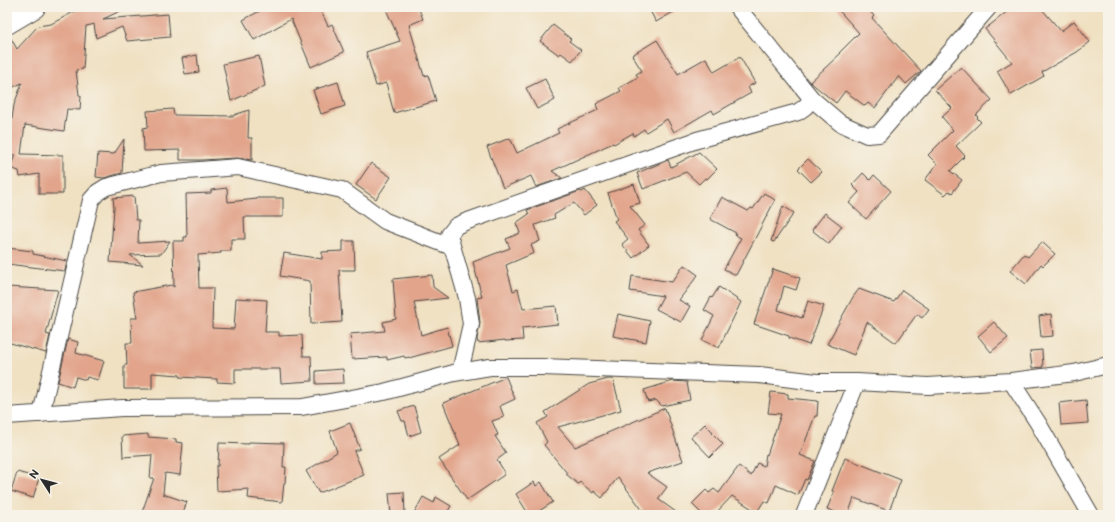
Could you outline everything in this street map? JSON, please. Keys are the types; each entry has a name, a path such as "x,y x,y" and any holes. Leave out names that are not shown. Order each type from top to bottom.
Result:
{"main road":[{"path":"7,24 34,7"}],"street":[{"path":"737,7 812,99 840,123 866,135 878,134 990,7"},
{"path":"460,372 471,324 467,298 449,235 456,226 697,140 798,112 812,99"},
{"path":"41,414 91,200 98,192 106,187 161,173 238,167 342,190 385,221 452,247"},
{"path":"7,416 122,408 302,407 384,392 436,377 490,367 542,367 759,375 817,382 857,382 928,386 1011,381 1074,373 1108,365"},
{"path":"1011,381 1038,423 1091,515"},
{"path":"804,515 857,382"}],"building":[{"path":"83,7 129,7 103,19 168,14 170,37 127,41 122,27 96,38 94,24 86,26 83,69 76,70 79,95 81,96 80,110 67,109 64,131 25,125 21,154 63,155 63,194 39,194 39,174 20,177 19,171 10,168 15,155 7,154 14,105 22,83 7,90 7,35 9,35 17,49 38,26 51,24"},
{"path":"267,7 319,7 328,26 332,24 344,52 311,67 291,19 254,40 243,20"},
{"path":"385,7 418,7 423,19 409,25 424,76 428,75 436,101 394,113 386,83 376,86 366,52 400,41"},
{"path":"648,7 682,7 656,22"},
{"path":"836,7 866,7 874,16 872,18 921,71 906,84 899,76 875,108 868,103 865,106 845,91 836,103 810,82 840,54 839,53 859,33"},
{"path":"1013,7 1040,7 1061,31 1074,21 1090,42 1077,52 1042,72 1044,76 1011,95 997,71 1012,62 985,29"},
{"path":"553,25 571,39 569,41 581,50 572,61 561,53 559,55 540,41"},
{"path":"657,40 678,74 706,58 714,72 740,57 755,83 748,87 751,93 714,114 712,110 674,132 667,119 646,132 644,129 634,136 633,133 614,144 613,143 552,171 562,178 536,187 531,176 503,188 487,147 510,138 517,153 559,133 557,129 598,110 596,104 621,91 619,88 638,77 636,74 642,71 632,55"},
{"path":"197,55 199,72 185,74 182,58"},
{"path":"259,56 265,86 231,101 223,64"},
{"path":"961,67 992,100 976,115 981,122 956,146 965,156 950,171 962,180 952,193 949,191 945,195 925,180 937,164 928,155 953,130 942,117 952,108 935,90"},
{"path":"545,79 555,100 537,109 526,88"},
{"path":"338,82 345,106 321,114 313,90"},
{"path":"173,109 174,115 234,116 249,110 248,138 252,138 252,160 237,158 180,160 180,150 144,151 143,128 148,127 147,111"},
{"path":"124,139 122,173 104,178 96,177 98,153 114,154"},
{"path":"699,152 717,169 707,179 705,178 699,184 686,172 643,189 637,173 668,160 671,167"},
{"path":"808,159 822,172 811,182 798,169"},
{"path":"371,163 391,177 376,199 356,185"},
{"path":"863,173 870,180 874,175 891,191 866,219 849,203 859,192 852,185"},
{"path":"634,184 640,203 630,206 645,225 638,230 649,245 633,258 622,244 628,239 614,221 617,219 608,193"},
{"path":"227,188 228,202 257,198 283,198 283,217 244,217 245,239 231,239 231,251 221,251 221,253 198,255 199,288 213,288 212,328 234,329 236,298 267,300 265,332 279,332 279,336 302,335 303,356 311,356 312,381 281,383 280,369 235,369 235,383 217,382 217,379 179,377 180,375 152,373 152,389 124,389 124,365 127,365 126,343 132,343 131,318 137,318 133,292 171,285 174,287 173,241 184,241 184,237 187,237 186,194 211,193 211,190"},
{"path":"585,190 597,205 584,215 574,203 554,215 555,218 535,225 540,241 531,245 534,253 506,265 513,291 518,289 523,309 556,306 558,324 522,328 523,340 478,343 477,339 480,323 477,298 482,297 473,262 510,248 506,239 520,233 516,223 529,214 527,210"},
{"path":"764,193 775,200 736,275 724,269 741,238 735,235 736,233 710,219 722,197 748,211 751,208 753,209"},
{"path":"134,196 136,220 139,220 138,243 170,241 161,254 130,255 143,265 110,262 114,207 113,198"},
{"path":"783,206 794,213 774,242 771,241"},
{"path":"825,213 842,226 829,244 812,230"},
{"path":"343,241 354,241 355,270 339,270 342,322 311,324 310,281 280,276 284,253 322,259 322,252 343,251"},
{"path":"1042,242 1055,254 1043,266 1041,264 1026,284 1010,271 1024,254 1028,257"},
{"path":"7,248 33,251 33,254 67,261 65,271 7,264"},
{"path":"684,265 698,275 679,300 690,306 681,322 656,309 663,296 630,291 632,276 672,282"},
{"path":"773,269 800,278 796,290 784,286 778,310 802,318 808,301 824,306 809,345 789,338 789,336 754,324"},
{"path":"432,275 433,287 448,298 414,302 421,335 447,327 452,346 409,358 405,358 404,356 387,360 387,357 352,359 350,334 385,331 383,322 396,319 393,279"},
{"path":"7,287 58,290 46,334 50,335 46,353 7,342"},
{"path":"719,287 741,302 719,348 702,340 714,316 704,310 711,297 712,298"},
{"path":"859,289 894,302 902,290 929,309 922,318 917,314 896,343 867,322 854,355 827,344"},
{"path":"618,314 650,321 646,342 613,336"},
{"path":"1051,314 1053,336 1041,337 1039,316"},
{"path":"994,322 1008,338 991,352 978,336"},
{"path":"68,339 78,342 76,353 104,361 98,380 87,377 86,380 76,377 73,387 58,382"},
{"path":"1042,350 1043,367 1032,368 1030,351"},
{"path":"343,369 344,383 316,384 316,371"},
{"path":"506,377 515,399 500,406 504,417 492,421 498,435 495,436 506,453 497,460 504,471 504,475 467,500 439,459 460,445 443,403"},
{"path":"613,379 621,410 558,427 575,447 665,408 683,461 647,473 667,487 658,499 680,515 646,515 618,477 602,498 594,491 593,493 580,482 578,484 566,474 567,473 544,445 547,442 537,423 548,417 545,412 589,384"},
{"path":"673,381 687,382 690,400 662,406 656,400 648,402 644,390"},
{"path":"771,392 788,394 788,398 818,401 817,416 815,416 800,455 815,461 807,480 805,479 798,495 776,485 769,503 764,501 757,512 732,496 714,515 703,515 692,504 706,490 709,493 714,489 719,493 739,466 751,476 757,463 764,466 766,454 767,455 781,414 768,413"},
{"path":"1086,400 1088,423 1061,425 1059,403"},
{"path":"414,406 421,432 409,436 405,421 402,421 398,411"},
{"path":"350,423 360,449 354,451 364,475 319,493 306,471 337,452 330,431"},
{"path":"705,424 723,444 710,457 691,437"},
{"path":"148,434 148,437 176,439 176,442 183,443 180,475 165,473 163,494 187,502 182,515 141,515 154,478 150,478 152,455 123,457 122,436"},
{"path":"249,442 284,443 283,467 286,467 282,502 248,498 249,489 217,491 216,466 218,466 219,443 249,444"},
{"path":"845,458 901,480 889,511 854,498 848,515 843,515 827,509 834,492 832,491"},
{"path":"17,472 39,478 33,498 11,491"},
{"path":"534,482 536,486 541,482 553,502 533,515 529,515 516,494"},
{"path":"404,492 405,515 391,515 389,493"},
{"path":"423,497 434,503 436,497 451,506 448,511 455,515 413,515"}]}
